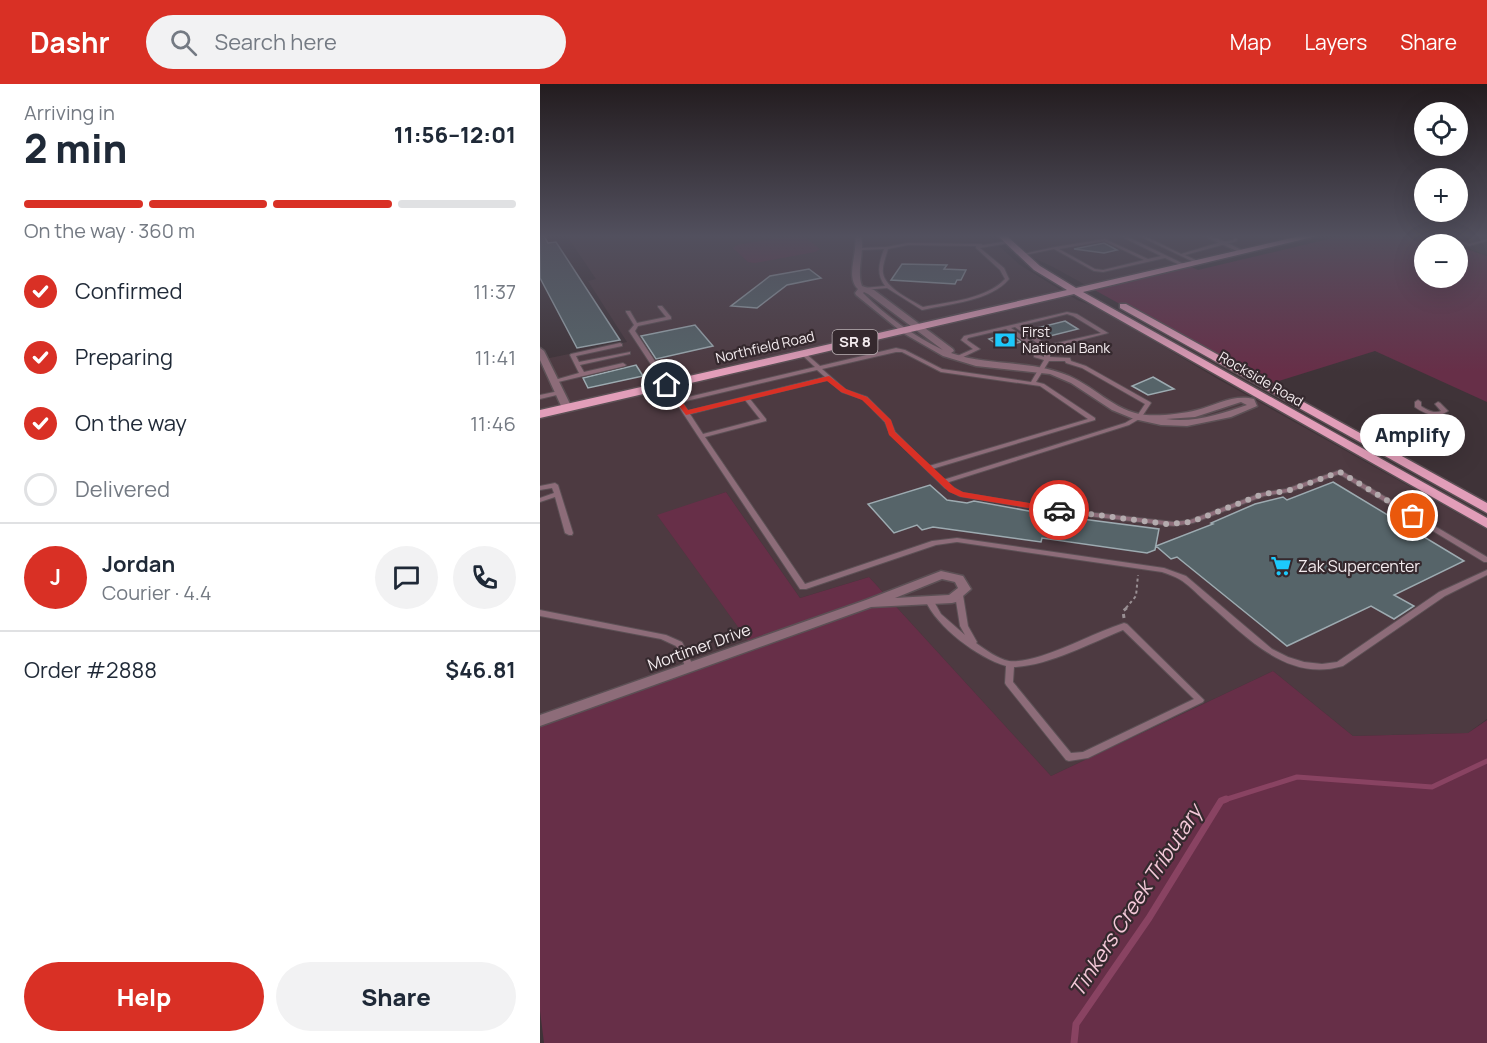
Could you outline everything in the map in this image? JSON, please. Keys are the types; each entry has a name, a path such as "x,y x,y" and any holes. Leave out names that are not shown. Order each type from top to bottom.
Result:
{"main road":[{"name":"Rockside Road","path":"1059,281 1257,399 1487,524"},
{"name":"Rockside Road","path":"1078,281 1487,509"},
{"name":"Northfield Road","path":"540,414 1122,281"}],"street":[{"path":"856,281 863,289 871,292 957,358"},
{"path":"863,289 859,293 905,331 939,353 975,363 1040,370 1066,378 1119,410 1144,418 1196,414 1240,399 1257,399 1279,392"},
{"path":"540,351 567,408"},
{"name":"Mortimer Drive","path":"540,721 870,603 941,575 959,579 965,589 952,599 870,603"}],"lane":[{"path":"883,281 922,309 990,292 1003,285 1006,281"},
{"path":"863,289 888,286"},
{"path":"660,307 669,318 636,325 632,331 803,587 935,543 957,540 1164,570 1182,578 1269,651 1283,659 1320,667 1340,664 1442,594 1487,572"},
{"path":"628,312 636,325"},
{"path":"957,358 978,349 964,340 966,337 1006,327 1067,313 1105,333 1047,347 1015,325"},
{"path":"942,482 1144,418 1148,403 1084,367 1068,362 1068,359 1047,359 1036,356 1036,346 1006,327"},
{"path":"582,374 573,355 620,345"},
{"path":"1033,383 1047,359 1047,347"},
{"path":"678,401 818,368 903,351 941,370 1042,385 1093,419 928,468"},
{"path":"577,364 628,353"},
{"path":"804,354 844,391 865,398 888,421 892,433 942,482 961,495 1061,511 1174,524 1191,522 1263,494 1287,491 1340,472 1487,560"},
{"path":"554,381 623,365"},
{"path":"686,413 829,378"},
{"path":"540,397 559,393"},
{"path":"702,436 764,420 746,398"},
{"path":"1418,402 1418,407 1425,411 1441,414 1445,411 1438,404"},
{"path":"540,488 555,485 569,533"},
{"path":"540,500 558,494"},
{"path":"959,595 964,626 975,646"},
{"path":"929,600 932,608 975,646 1010,664 1042,658 1124,626 1200,700 1085,755 1069,757 1009,683 1010,664"},
{"path":"540,613 663,637 679,644 690,668"}],"path":[{"path":"1124,626 1123,611 1135,602 1140,586 1136,566"}],"shaded area":[{"path":"588,281 1046,281 1077,300 1098,308 1218,379 1487,530 1487,719 1468,733 1353,736 1273,671 1051,776 869,577 800,598 726,492 658,516 752,646 540,721 540,360 627,342"},
{"path":"1078,281 1122,281 1091,288"},
{"path":"1121,281 1414,281 1414,288 1468,288 1468,281 1487,281 1487,402 1375,351 1266,385 1091,288"},
{"path":"726,492 800,598 869,577 1051,776 1273,671 1353,736 1468,733 1487,720 1487,1043 544,1043 540,1011 540,721 751,645 657,515"}],"building":[{"path":"541,281 581,281 620,340 577,348"},
{"path":"764,281 808,281 787,285 757,308 731,306"},
{"path":"903,281 957,281 955,284"},
{"path":"1065,321 1078,329 1042,338 1029,330"},
{"path":"695,325 713,346 656,359 641,336"},
{"path":"1005,334 1021,342 1001,347 989,339"},
{"path":"636,365 643,376 588,388 583,378"},
{"path":"1153,377 1174,389 1148,395 1132,386"},
{"path":"1333,482 1464,561 1394,595 1414,606 1394,619 1371,606 1287,646 1177,557 1171,559 1156,546 1213,524 1211,523 1255,504 1283,497 1287,500"},
{"path":"930,485 947,500 967,503 974,501 1051,515 1159,529 1155,550 1147,553 1042,538 1041,542 933,527 922,530 917,525 894,533 868,504"}],"waterway":[{"name":"Tinkers Creek Tributary","path":"1221,801 1297,777 1432,787 1487,761"},
{"name":"Tinkers Creek Tributary","path":"1221,801 1226,799"},
{"name":"Tinkers Creek Tributary","path":"1074,1043 1076,1024 1149,918 1221,801"}],"way so far":[{"path":"1059,510 1166,524 1191,522 1263,494 1287,491 1340,472 1413,516"}],"place":[{"name":"First National Bank","path":"1005,340"},
{"name":"Amplify","path":"1413,516"},
{"name":"Zak Supercenter","path":"1281,566"}],"route":[{"path":"667,385 686,413 829,378 844,391 865,398 888,421 892,433 952,490 961,495 1059,510"}]}
